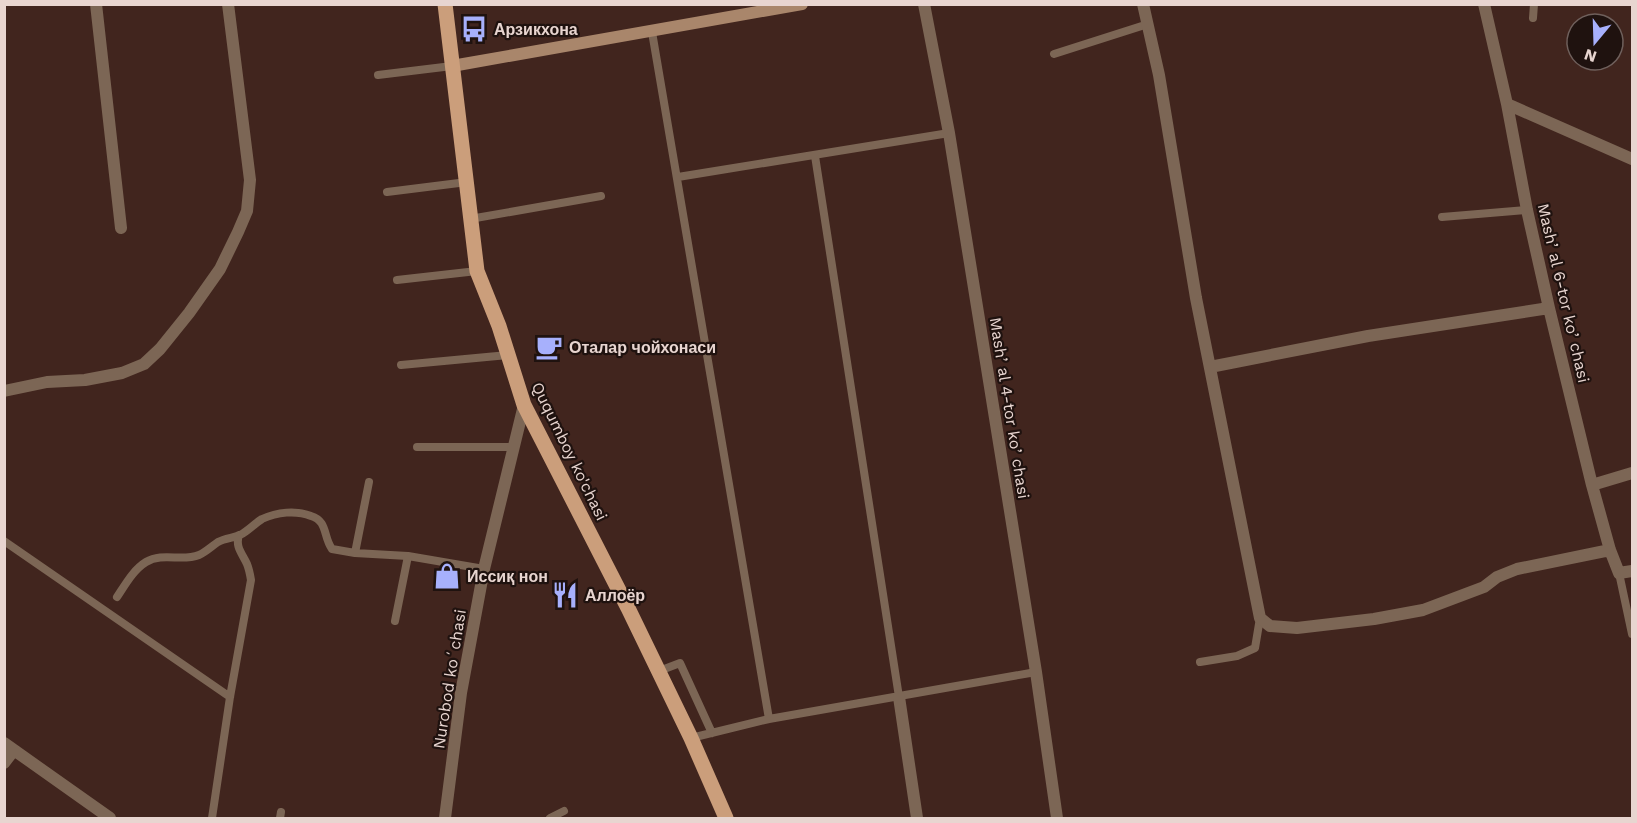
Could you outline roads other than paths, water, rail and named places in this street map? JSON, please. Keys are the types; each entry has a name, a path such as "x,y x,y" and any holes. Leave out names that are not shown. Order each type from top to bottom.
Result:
{"main road":[{"name":"Ququmboy ko'chasi","path":"445,4 477,271 499,326 524,405 659,671 726,819"}],"street":[{"path":"96,4 121,228"},
{"path":"4,391 47,382 85,380 113,375 144,364 160,349 189,313 220,268 247,211 250,180 228,4"},
{"path":"452,66 802,4"},
{"name":"Mashʼal 4-tor koʼchasi","path":"924,4 949,133 1036,672 1057,819"},
{"path":"1143,4 1160,75 1196,298 1260,618 1270,626 1297,628 1374,619 1423,610 1484,587 1497,577 1517,569 1610,550"},
{"name":"Mashʼal 6-tor koʼchasi","path":"1484,4 1549,308 1592,485 1610,550 1619,573"},
{"path":"1507,104 1632,159"},
{"path":"1210,367 1368,336 1549,308"},
{"name":"Nurobod koʻchasi","path":"445,819 461,693 484,569 524,405"},
{"path":"1592,485 1632,473"},
{"path":"1619,573 1632,571"},
{"path":"899,697 917,819"},
{"path":"4,763 9,747 110,819"}],"lane":[{"path":"1533,4 1533,18"},
{"path":"1054,54 1148,24"},
{"path":"652,32 769,720"},
{"path":"378,75 452,66"},
{"path":"678,177 949,133"},
{"path":"815,156 899,697"},
{"path":"387,192 467,182"},
{"path":"470,219 601,195"},
{"path":"1442,217 1527,210"},
{"path":"397,280 477,271"},
{"path":"401,365 508,355"},
{"path":"417,447 514,447"},
{"path":"355,553 369,482"},
{"path":"117,597 144,563 156,557 199,556 218,542 239,535 263,519 281,513 314,516 323,524 327,542 332,549 355,553 408,556 484,569"},
{"path":"212,819 230,697 251,580 249,568 238,550 239,535"},
{"path":"4,541 230,697"},
{"path":"395,621 408,556"},
{"path":"1619,573 1632,634"},
{"path":"1200,662 1237,656 1255,648 1260,618"},
{"path":"659,671 680,663 712,733"},
{"path":"691,738 769,720 1036,672"},
{"path":"550,819 564,811"}],"place":[{"name":"Арзикхона","path":"474,29"},
{"name":"Оталар чойхонаси","path":"549,347"},
{"name":"Иссиқ нон","path":"447,576"},
{"name":"Аллоёр","path":"565,595"}]}
